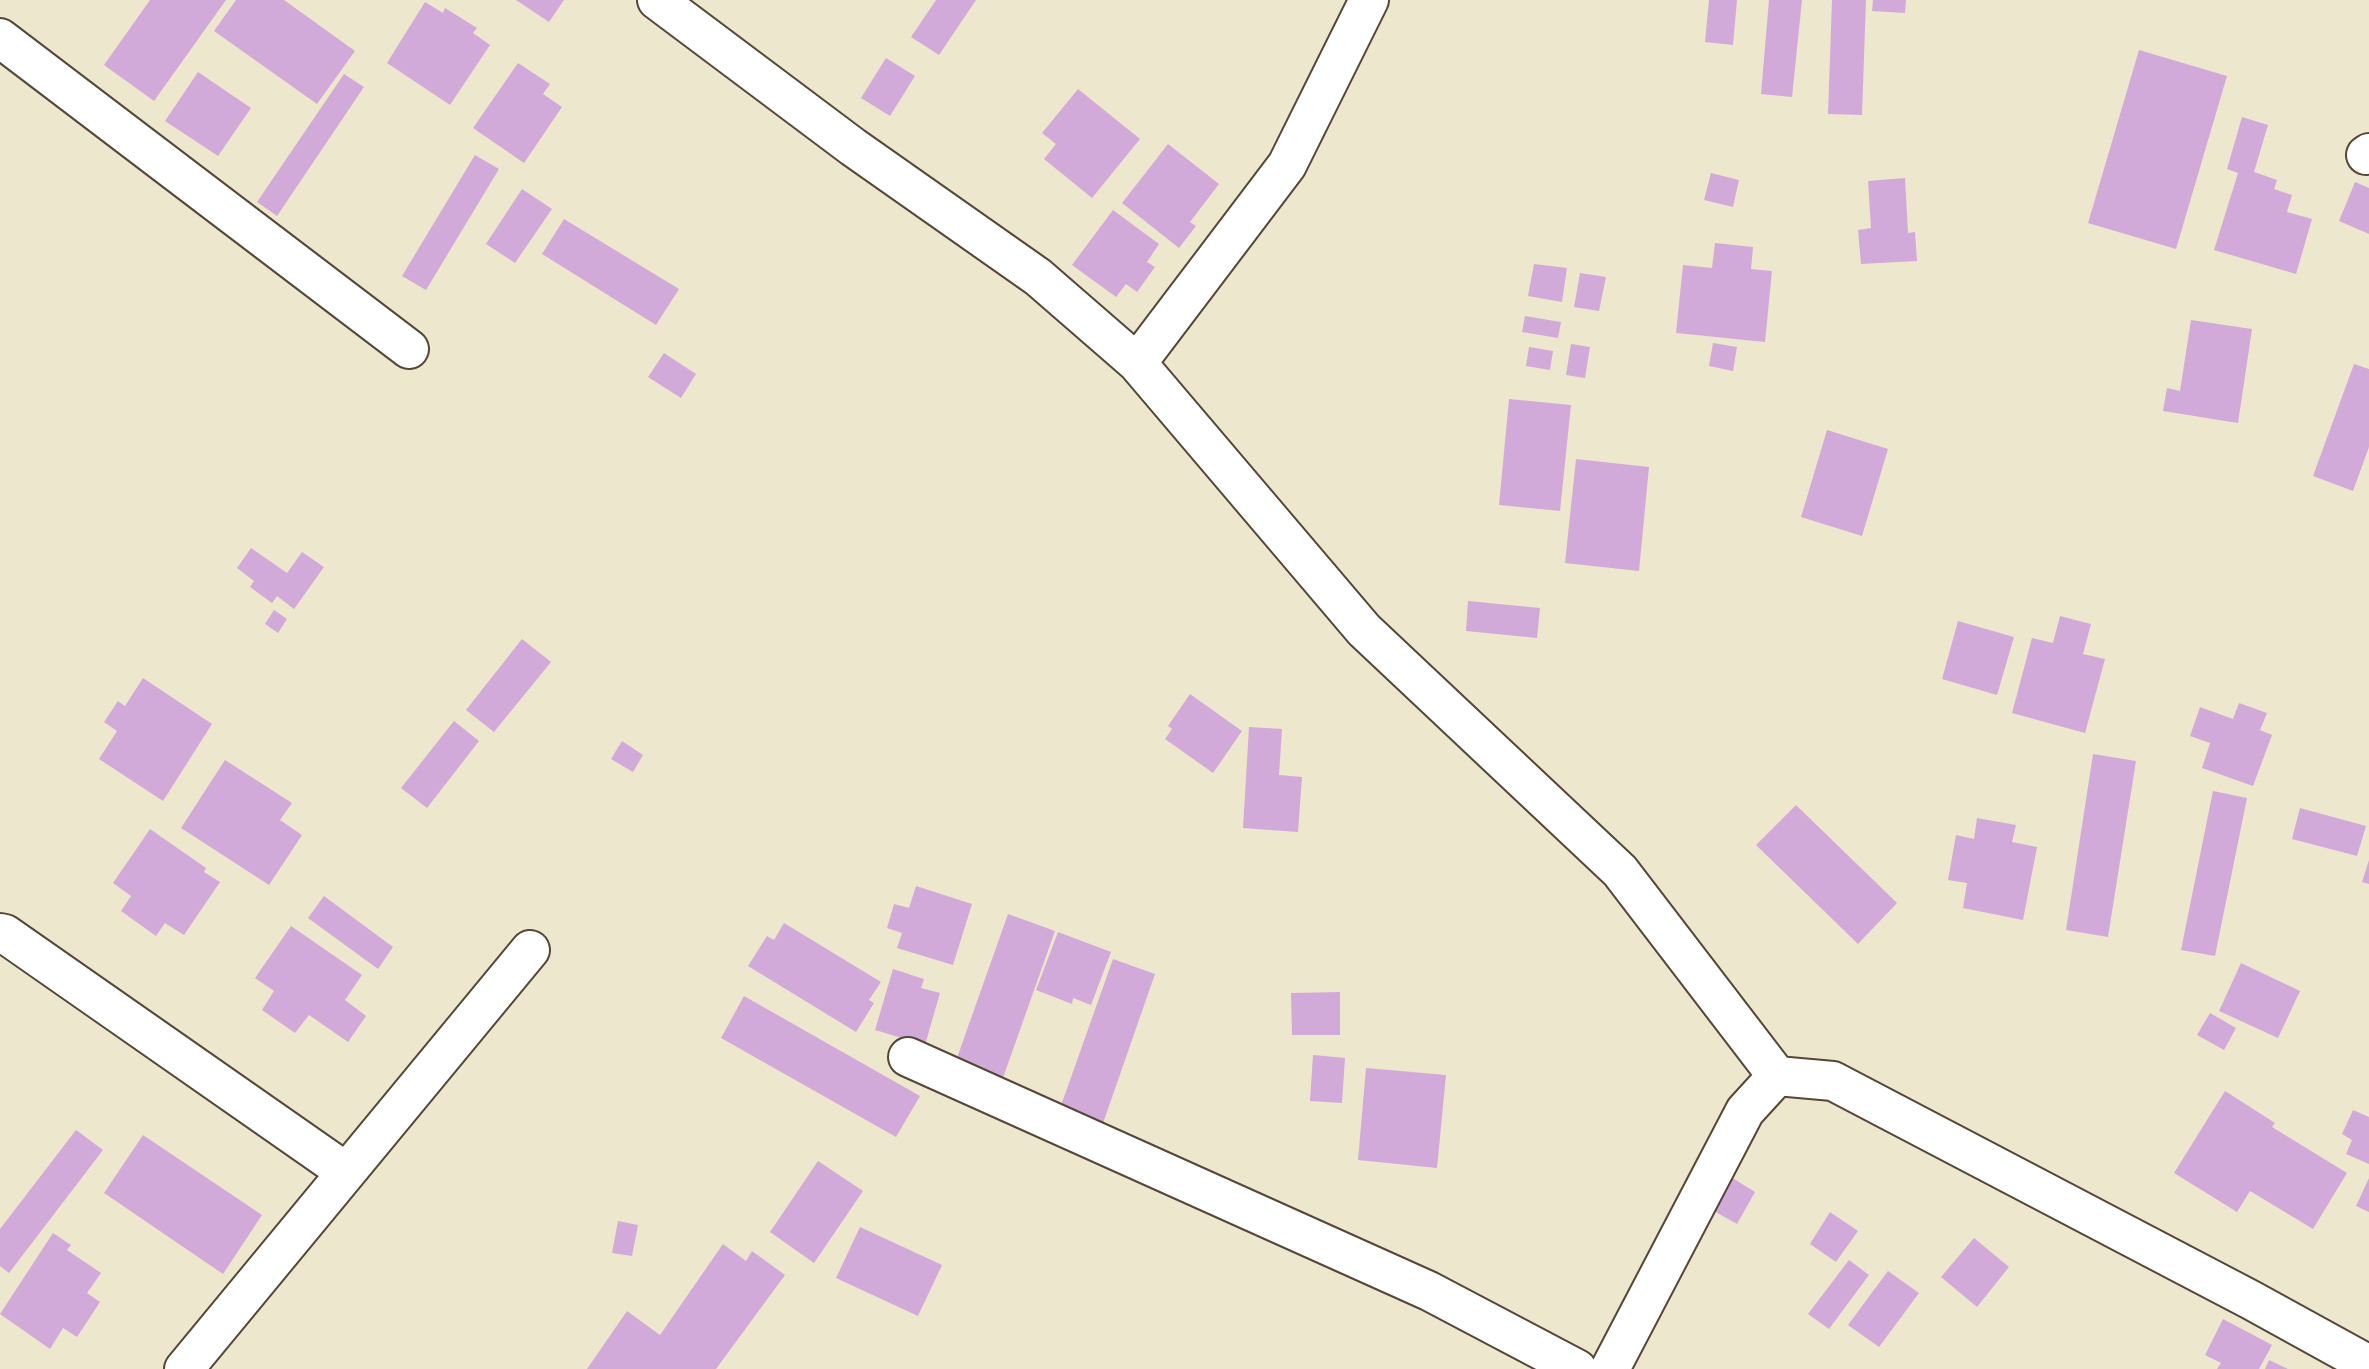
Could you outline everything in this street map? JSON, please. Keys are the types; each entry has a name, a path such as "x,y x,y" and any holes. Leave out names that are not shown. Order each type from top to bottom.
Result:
{"street":[{"path":"657,0 853,146 1038,277 1137,363 1364,630 1620,871 1777,1076 1833,1082 2251,1300 2369,1365"},
{"path":"1137,363 1287,165 1369,0"},
{"path":"0,38 409,349"},
{"path":"0,933 346,1172"},
{"path":"184,1369 530,950"},
{"path":"908,1057 1429,1291 1577,1369"},
{"path":"1610,1369 1745,1111 1777,1076"}],"building":[{"path":"150,0 226,0 154,101 104,65"},
{"path":"236,0 284,0 355,51 317,104 214,31"},
{"path":"516,0 564,0 549,22"},
{"path":"936,0 976,0 939,55 911,37"},
{"path":"1709,0 1737,0 1733,45 1705,42"},
{"path":"1769,0 1802,0 1792,97 1761,94"},
{"path":"1832,0 1866,0 1862,115 1828,114"},
{"path":"1873,0 1906,0 1905,13 1872,11"},
{"path":"425,2 443,13 445,8 477,28 473,33 490,45 450,105 387,63"},
{"path":"2139,50 2227,76 2176,249 2088,223"},
{"path":"886,58 915,76 890,116 861,98"},
{"path":"518,63 550,84 543,94 562,107 524,163 473,128"},
{"path":"198,72 251,108 218,156 165,121"},
{"path":"344,74 364,87 277,216 257,202"},
{"path":"1078,89 1140,139 1092,198 1044,159 1056,144 1042,133"},
{"path":"2242,117 2268,125 2254,172 2277,180 2274,189 2292,195 2287,212 2312,219 2296,274 2214,250 2238,173 2227,169"},
{"path":"1168,144 1219,184 1190,222 1196,226 1179,248 1122,203"},
{"path":"475,155 499,169 426,290 402,276"},
{"path":"1711,173 1739,180 1733,207 1704,200"},
{"path":"1905,178 1908,233 1915,232 1917,261 1861,264 1858,230 1871,228 1868,181"},
{"path":"2355,182 2369,188 2369,234 2339,221"},
{"path":"522,189 552,209 515,263 486,244"},
{"path":"1113,210 1159,244 1147,262 1155,267 1137,292 1126,284 1116,297 1072,265"},
{"path":"564,219 679,289 656,325 542,254"},
{"path":"1715,243 1753,247 1751,269 1772,271 1765,342 1676,333 1683,265 1712,268"},
{"path":"1534,264 1567,268 1562,302 1528,296"},
{"path":"1580,273 1606,277 1599,311 1574,307"},
{"path":"1525,316 1561,322 1558,338 1522,332"},
{"path":"2191,320 2252,329 2238,423 2163,411 2167,388 2180,391"},
{"path":"1713,343 1737,347 1733,371 1709,366"},
{"path":"1571,344 1590,347 1585,378 1566,375"},
{"path":"1529,347 1553,351 1550,370 1526,366"},
{"path":"664,353 696,374 681,398 648,377"},
{"path":"2354,364 2369,369 2369,447 2353,491 2313,476"},
{"path":"1509,399 1571,405 1560,511 1499,505"},
{"path":"1827,430 1888,449 1862,536 1801,517"},
{"path":"1576,459 1649,467 1639,571 1565,563"},
{"path":"251,548 287,573 302,552 324,567 294,609 277,596 272,603 250,587 254,581 237,568"},
{"path":"1468,601 1540,608 1537,638 1466,631"},
{"path":"274,610 287,619 278,633 265,624"},
{"path":"2060,616 2091,624 2083,654 2105,659 2085,733 2012,713 2032,638 2053,643"},
{"path":"1958,621 2014,637 1997,695 1942,679"},
{"path":"522,639 551,662 494,732 466,710"},
{"path":"143,678 212,724 163,801 99,759 117,731 104,722 118,701 125,706"},
{"path":"1190,694 1242,731 1213,773 1165,739 1172,729 1168,726"},
{"path":"2239,703 2267,713 2260,730 2272,735 2253,786 2202,768 2210,743 2190,736 2200,707 2233,719"},
{"path":"454,721 479,741 427,808 401,788"},
{"path":"1249,727 1282,729 1279,775 1302,777 1298,832 1243,828"},
{"path":"622,741 643,755 633,772 611,759"},
{"path":"2093,754 2136,761 2108,937 2066,930"},
{"path":"225,760 292,803 280,820 302,835 269,885 181,828"},
{"path":"2213,791 2247,798 2215,956 2181,950"},
{"path":"1796,805 1897,903 1858,944 1756,845"},
{"path":"2300,808 2366,826 2357,856 2292,839"},
{"path":"1977,818 2016,825 2012,842 2037,847 2023,920 1963,908 1967,883 1948,880 1956,835 1974,839"},
{"path":"150,829 206,868 204,872 220,882 184,935 165,923 156,936 121,911 131,896 113,883"},
{"path":"2369,860 2369,884 2362,882"},
{"path":"916,886 972,904 953,965 897,948 902,933 887,928 894,904 909,908"},
{"path":"324,896 393,947 378,969 308,918"},
{"path":"1008,914 1055,931 999,1089 952,1072"},
{"path":"784,923 881,982 869,1000 874,1003 856,1032 748,966 767,936 774,940"},
{"path":"291,926 362,975 345,1000 366,1016 348,1042 309,1015 295,1033 262,1010 274,991 255,978"},
{"path":"1058,932 1111,952 1091,1005 1073,998 1072,1004 1036,990"},
{"path":"1113,959 1155,974 1101,1129 1058,1114"},
{"path":"2241,963 2300,991 2278,1038 2219,1011"},
{"path":"893,969 924,979 921,988 940,993 925,1045 875,1030"},
{"path":"1340,992 1340,1035 1292,1035 1291,993"},
{"path":"744,996 920,1096 896,1137 721,1038"},
{"path":"2210,1013 2236,1028 2224,1050 2197,1035"},
{"path":"1313,1055 1345,1058 1342,1103 1310,1101"},
{"path":"1366,1068 1446,1075 1437,1168 1358,1160"},
{"path":"2225,1091 2275,1123 2272,1127 2347,1173 2313,1229 2250,1191 2237,1212 2174,1173"},
{"path":"2353,1110 2369,1117 2369,1164 2346,1154 2352,1140 2342,1134"},
{"path":"76,1130 103,1150 9,1273 0,1266 0,1229"},
{"path":"143,1135 262,1215 223,1274 104,1193"},
{"path":"818,1161 863,1191 814,1263 770,1232"},
{"path":"1731,1177 1755,1192 1737,1224 1712,1210"},
{"path":"2369,1178 2369,1212 2356,1206"},
{"path":"1830,1212 1858,1231 1836,1262 1810,1244"},
{"path":"618,1221 638,1225 632,1256 612,1253"},
{"path":"860,1227 942,1265 918,1316 836,1278"},
{"path":"53,1233 71,1245 67,1250 101,1273 87,1293 100,1302 77,1337 63,1328 50,1349 0,1314"},
{"path":"1974,1238 2009,1267 1977,1307 1941,1277"},
{"path":"723,1244 746,1261 752,1251 785,1275 716,1369 587,1369 627,1311 660,1335"},
{"path":"1849,1260 1869,1275 1829,1329 1808,1314"},
{"path":"1888,1271 1919,1293 1879,1347 1848,1325"},
{"path":"2223,1319 2272,1345 2259,1369 2217,1369 2221,1363 2205,1355"},
{"path":"2269,1360 2288,1369 2265,1369"}]}
